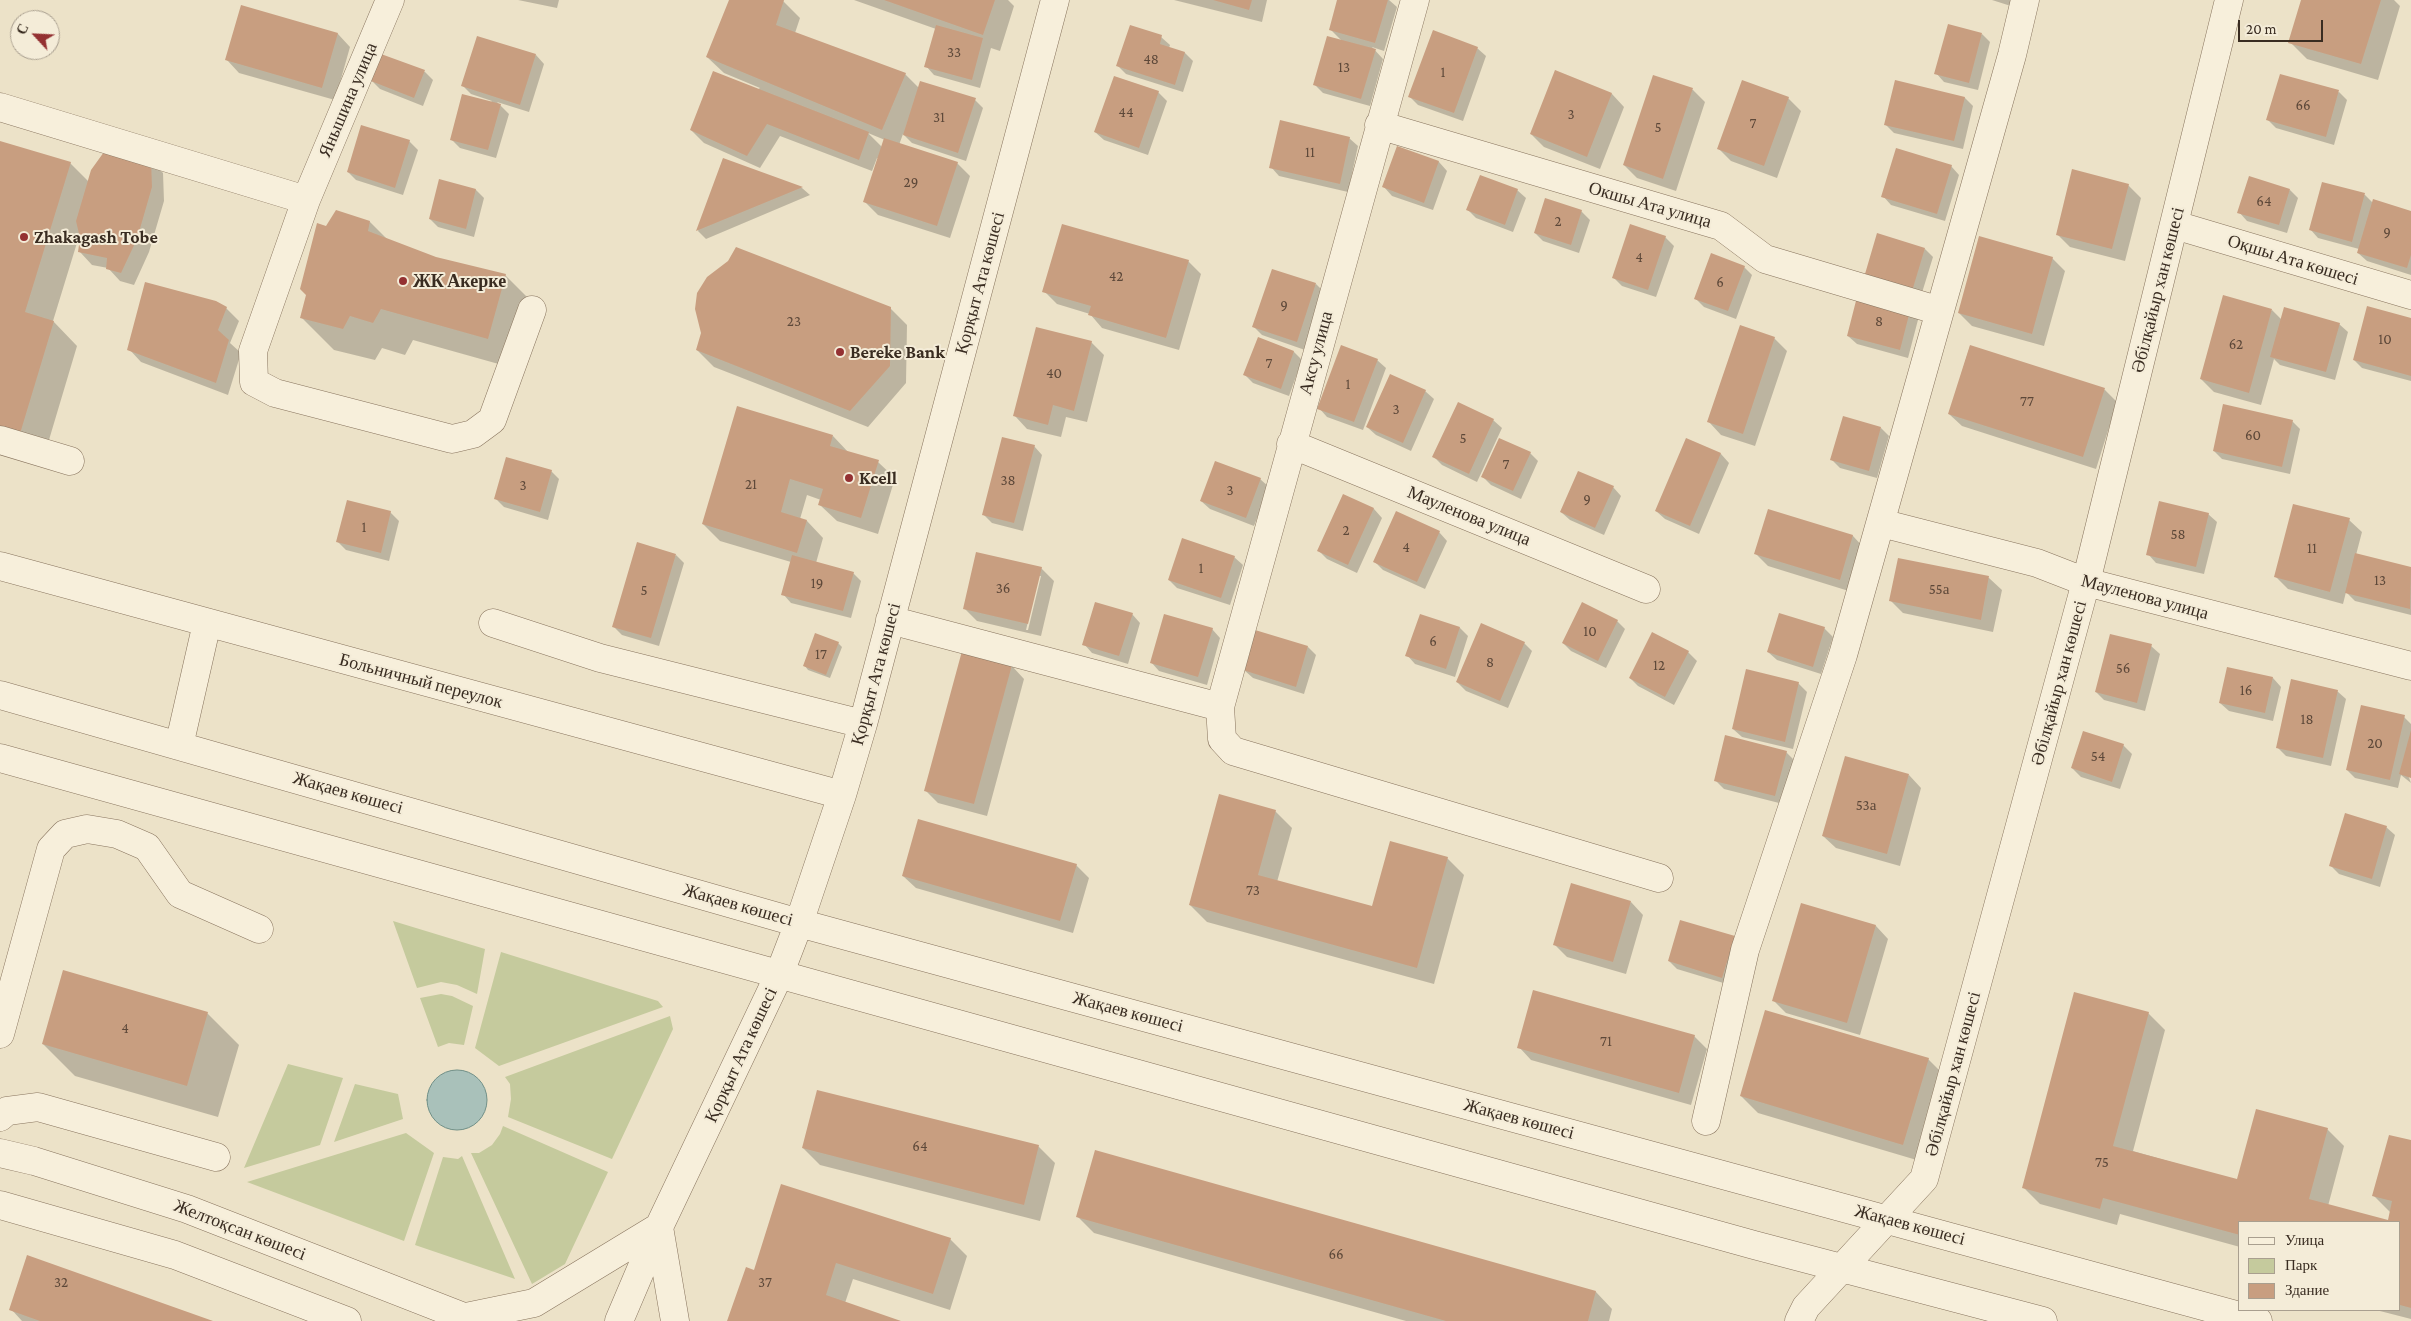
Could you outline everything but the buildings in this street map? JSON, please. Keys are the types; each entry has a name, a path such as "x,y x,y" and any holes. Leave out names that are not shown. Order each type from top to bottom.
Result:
{"street":[{"name":"Янышина улица","path":"390,0 306,200 253,350 254,382 275,393 452,439 473,434 492,420 532,310"},
{"name":"Қорқыт Ата көшесі","path":"619,1321 659,1226 779,975 799,923 842,795 863,724 1055,0"},
{"name":"Аксу улица","path":"1415,0 1220,707 1222,739 1233,751 1659,878"},
{"path":"1706,1121 1745,950 1843,655 2025,0"},
{"name":"Әбілқайыр хан көшесі","path":"1799,1321 1806,1307 1924,1179 2086,582 2229,0"},
{"path":"0,107 306,200"},
{"name":"Окшы Ата улица","path":"1379,125 1721,226 1765,258 1940,311"},
{"name":"Оқшы Ата көшесі","path":"2175,225 2411,295"},
{"path":"0,440 70,461"},
{"name":"Мауленова улица","path":"1292,444 1646,589"},
{"name":"Мауленова улица","path":"1880,523 2037,563 2086,582 2411,666"},
{"name":"Больничный переулок","path":"0,566 842,795"},
{"path":"890,620 1220,707"},
{"path":"179,746 207,623"},
{"path":"493,623 600,658 863,724"},
{"name":"Жақаев көшесі","path":"0,695 799,923 2258,1321"},
{"path":"0,758 1754,1245 2043,1321"},
{"path":"0,1034 51,849 65,834 87,829 117,834 147,847 180,894 259,929"},
{"path":"0,1117 7,1111 38,1107 216,1157"},
{"name":"Желтоқсан көшесі","path":"0,1154 34,1161 187,1209 470,1319"},
{"path":"0,1207 175,1255 301,1313 347,1321"},
{"path":"470,1319 534,1303 659,1226 675,1321"}],"green space":[{"path":"393,921 485,949 477,994 457,985 441,982 417,988"},
{"path":"501,952 658,1001 663,1007 499,1066 475,1048"},
{"path":"441,994 452,996 473,1006 464,1045 449,1043 438,1047 420,998"},
{"path":"670,1016 673,1029 612,1159 508,1117 511,1099 510,1084 505,1077"},
{"path":"288,1064 343,1078 320,1145 244,1168"},
{"path":"355,1084 398,1094 403,1119 334,1142"},
{"path":"503,1126 608,1172 565,1264 532,1284 471,1153 479,1153 492,1145"},
{"path":"406,1133 434,1153 404,1241 247,1182"},
{"path":"462,1156 515,1279 415,1245 443,1157 458,1159"}],"water":[{"path":"451,1070 463,1070 474,1075 482,1083 487,1094 485,1112 474,1125 463,1130 451,1130 440,1125 432,1117 427,1106 427,1094 432,1083 440,1075"}],"place":[{"name":"Zhakagash Tobe","path":"24,237"},
{"name":"ЖК Акерке","path":"403,281"},
{"name":"Bereke Bank","path":"840,352"},
{"name":"Kcell","path":"849,478"}]}
